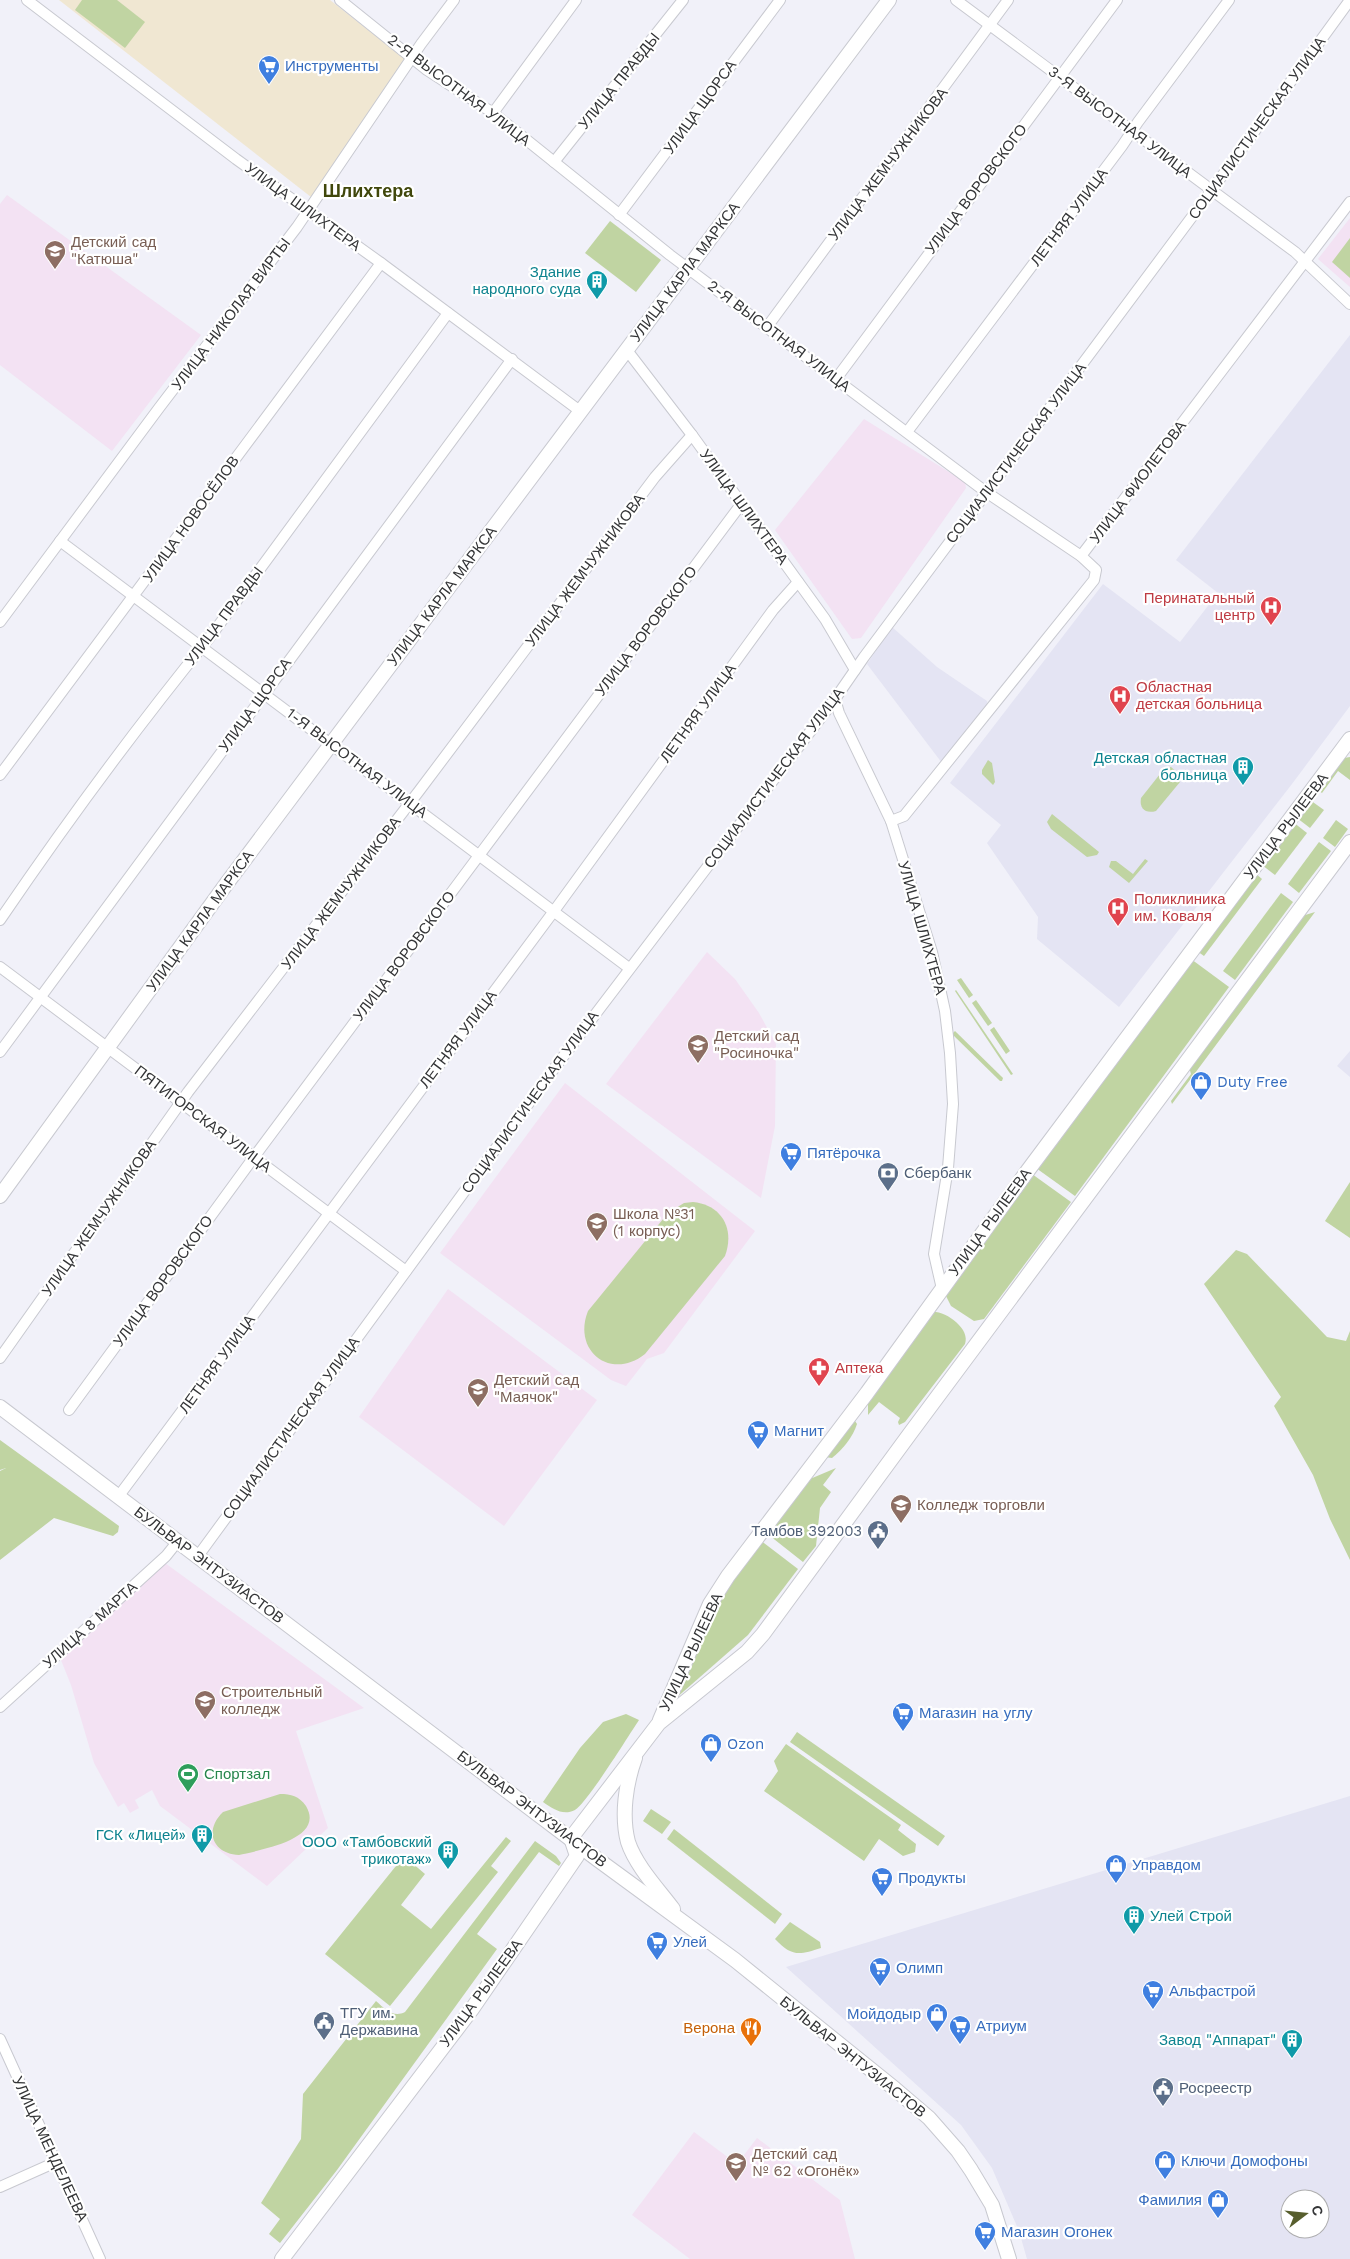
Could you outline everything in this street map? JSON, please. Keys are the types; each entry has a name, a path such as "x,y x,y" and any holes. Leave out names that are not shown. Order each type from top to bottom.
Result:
{"main road":[{"name":"УЛИЦА КАРЛА МАРКСА","path":"0,1196 227,883 889,0"},
{"name":"УЛИЦА РЫЛЕЕВА","path":"658,1723 710,1604 728,1576 867,1393 1029,1169 1349,744"},
{"name":"УЛИЦА РЫЛЕЕВА","path":"282,2259 472,2009 577,1856 571,1838 640,1746 658,1723 747,1652 763,1634 1350,842"},
{"name":"БУЛЬВАР ЭНТУЗИАСТОВ","path":"0,1407 735,1960 929,2118 958,2151 992,2204 1009,2259"},
{"path":"640,1746 630,1774 626,1796 625,1817 628,1841 648,1875 683,1922"}],"street":[{"name":"УЛИЦА ШЛИХТЕРА","path":"28,0 236,159 381,262 580,410"},
{"name":"2-Я ВЫСОТНАЯ УЛИЦА","path":"340,0 427,70 493,113 619,215 986,492 1081,556"},
{"name":"УЛИЦА НИКОЛАЯ ВИРТЫ","path":"0,622 159,408 274,258 454,0"},
{"path":"493,113 576,0"},
{"name":"УЛИЦА ПРАВДЫ","path":"554,162 684,0"},
{"name":"УЛИЦА ЩОРСА","path":"619,215 780,0"},
{"name":"3-Я ВЫСОТНАЯ УЛИЦА","path":"956,0 1306,261 1350,304"},
{"name":"УЛИЦА ЖЕМЧУЖНИКОВА","path":"767,327 1008,0"},
{"name":"УЛИЦА ВОРОВСКОГО","path":"836,379 1117,0"},
{"name":"ЛЕТНЯЯ УЛИЦА","path":"907,432 1229,0"},
{"name":"СОЦИАЛИСТИЧЕСКАЯ УЛИЦА","path":"198,1556 629,968 835,699 986,492 1212,190 1350,0"},
{"name":"УЛИЦА ФИОЛЕТОВА","path":"891,821 904,816 1094,580 1096,570 1081,556 1350,202"},
{"name":"УЛИЦА НОВОСЁЛОВ","path":"0,775 381,262"},
{"name":"УЛИЦА ПРАВДЫ","path":"0,920 79,808 202,647 448,313"},
{"name":"УЛИЦА ШЛИХТЕРА","path":"626,349 692,435 825,619 855,670"},
{"name":"УЛИЦА ЩОРСА","path":"0,1052 263,693 512,360"},
{"name":"УЛИЦА ЖЕМЧУЖНИКОВА","path":"0,1358 180,1103 410,803 655,477 692,435"},
{"name":"УЛИЦА ВОРОВСКОГО","path":"68,1410 254,1157 742,503"},
{"name":"1-Я ВЫСОТНАЯ УЛИЦА","path":"60,541 629,968"},
{"name":"ЛЕТНЯЯ УЛИЦА","path":"118,1497 554,911 773,610 798,582"},
{"name":"УЛИЦА ШЛИХТЕРА","path":"835,699 839,713 891,821 932,952 945,1011 950,1053 952,1104 948,1168 934,1254 942,1289"},
{"name":"ПЯТИГОРСКАЯ УЛИЦА","path":"0,967 406,1271"},
{"name":"УЛИЦА 8 МАРТА","path":"0,1707 166,1556 178,1541"},
{"name":"УЛИЦА МЕНДЕЛЕЕВА","path":"0,2039 100,2259"},
{"path":"0,2187 56,2162"}],"shaded area":[{"path":"59,0 330,0 405,59 311,197"},
{"name":"Детский сад \"Катюша\"","path":"7,195 201,335 112,451 0,365 0,204"},
{"path":"1350,218 1350,287 1318,259"},
{"path":"1350,335 1350,706 1119,1007 1037,939 1038,917 987,843 1001,825 950,783 1103,584 1180,642 1218,593 1176,560"},
{"path":"864,419 965,482 966,488 861,638 852,639 775,530"},
{"path":"892,627 937,667 987,701 988,707 942,763 867,664"},
{"name":"Детский сад \"Росиночка\"","path":"707,952 735,979 759,1013 776,1044 775,1126 761,1198 606,1084"},
{"path":"1350,1051 1350,1077 1337,1066"},
{"name":"Школа №31 (1 корпус)","path":"565,1083 755,1231 664,1353 647,1359 626,1386 611,1380 440,1253"},
{"name":"Детский сад \"Маячок\"","path":"448,1289 597,1400 504,1526 359,1417"},
{"name":"Строительный колледж","path":"165,1563 364,1708 296,1731 328,1828 267,1886 160,1806 152,1790 135,1800 139,1808 130,1813 124,1803 118,1807 94,1763 71,1685 61,1660"},
{"path":"1350,1796 1350,2259 1027,2259 1019,2231 992,2168 961,2125 786,1967"},
{"name":"Детский сад № 62 «Огонёк»","path":"694,2132 737,2164 757,2138 840,2200 855,2259 690,2259 632,2215"}],"green space":[{"path":"82,0 117,0 145,22 125,48 75,10"},
{"path":"610,221 661,260 636,292 585,253"},
{"path":"1350,238 1350,278 1332,262"},
{"path":"1350,757 1350,780 1338,771 1322,793 1318,790 1344,758"},
{"path":"988,760 992,763 995,782 993,785 982,774 982,770"},
{"path":"1171,767 1179,774 1180,782 1156,811 1149,812 1144,810 1141,805 1141,798 1164,769"},
{"path":"1310,800 1324,810 1310,828 1297,818"},
{"path":"1052,814 1099,852 1097,855 1087,857 1051,829 1047,822"},
{"path":"1336,820 1348,829 1335,847 1323,838"},
{"path":"1293,822 1307,833 1275,875 1262,865"},
{"path":"1319,842 1331,851 1299,893 1288,884"},
{"path":"1145,859 1148,861 1129,883 1109,867 1111,861 1116,861 1133,874"},
{"path":"1255,873 1262,879 1204,956 1197,951"},
{"path":"1281,893 1293,902 1235,980 1223,971"},
{"path":"1315,912 1172,1104 1171,1101 1191,1074 1189,1067 1302,916"},
{"path":"1191,959 1229,987 1075,1196 1036,1168"},
{"path":"961,978 973,995 969,998 957,980"},
{"path":"956,990 1013,1074 1011,1075"},
{"path":"976,1000 992,1023 988,1026 972,1003"},
{"path":"994,1027 1010,1051 1006,1054 990,1030"},
{"path":"955,1031 1003,1078 1002,1081 952,1034"},
{"path":"1032,1174 1071,1202 984,1319 974,1321 951,1306 945,1294"},
{"path":"1350,1182 1350,1238 1325,1221"},
{"path":"693,1202 712,1208 724,1220 728,1237 725,1256 645,1354 632,1362 620,1364 608,1363 598,1358 590,1349 585,1338 584,1325 588,1311 668,1213 684,1203"},
{"path":"1236,1250 1247,1254 1327,1337 1346,1341 1350,1331 1350,1560 1330,1519 1313,1475 1274,1406 1281,1397 1204,1284"},
{"path":"931,1312 943,1314 956,1322 964,1332 965,1344 905,1422 899,1425 900,1418 879,1402 868,1415 868,1398"},
{"path":"853,1418 857,1424 853,1434 832,1458 825,1457"},
{"path":"0,1440 119,1526 118,1532 113,1536 54,1518 0,1560 0,1471 6,1468 0,1470"},
{"path":"836,1468 823,1485 831,1492 820,1508 816,1546 803,1562 765,1532 810,1479"},
{"path":"760,1540 798,1569 748,1635 667,1706 716,1602"},
{"path":"626,1714 639,1720 581,1805 571,1812 562,1812 543,1802 580,1748 603,1722"},
{"path":"797,1732 945,1836 938,1846 790,1742"},
{"path":"786,1744 901,1825 898,1830 916,1844 915,1852 903,1856 879,1839 864,1861 764,1791 778,1771 774,1761"},
{"path":"280,1794 294,1796 306,1806 310,1818 307,1827 299,1835 274,1846 239,1855 230,1854 217,1846 214,1840 214,1826 223,1812"},
{"path":"651,1809 671,1822 662,1834 643,1821"},
{"path":"674,1829 782,1914 775,1924 667,1839"},
{"path":"506,1837 511,1841 491,1866 498,1872 390,2006 325,1954 404,1856 425,1874 401,1905 431,1929"},
{"path":"535,1841 556,1856 561,1863 559,1866 539,1852 477,1934 497,1949 337,2170 280,2243 269,2234 280,2219 261,2203 301,2139 303,2094 376,2001 386,2010 393,2013 401,2014 405,2012"},
{"path":"790,1922 820,1942 821,1948 796,1953 781,1945 775,1939"}],"place":[{"name":"Инструменты","path":"269,85"},
{"name":"Детский сад \"Катюша\"","path":"55,270"},
{"name":"Здание народного суда","path":"597,300"},
{"name":"Перинатальный центр","path":"1271,626"},
{"name":"Областная детская больница","path":"1120,715"},
{"name":"Детская областная больница","path":"1243,786"},
{"name":"Поликлиника им. Коваля","path":"1118,927"},
{"name":"Детский сад \"Росиночка\"","path":"698,1064"},
{"name":"Duty Free","path":"1201,1101"},
{"name":"Пятёрочка","path":"791,1172"},
{"name":"Сбербанк","path":"888,1192"},
{"name":"Школа №31 (1 корпус)","path":"597,1242"},
{"name":"Аптека","path":"819,1387"},
{"name":"Детский сад \"Маячок\"","path":"478,1408"},
{"name":"Магнит","path":"758,1450"},
{"name":"Колледж торговли","path":"901,1524"},
{"name":"Тамбов 392003","path":"878,1550"},
{"name":"Строительный колледж","path":"205,1720"},
{"name":"Магазин на углу","path":"903,1732"},
{"name":"Ozon","path":"711,1763"},
{"name":"Спортзал","path":"188,1793"},
{"name":"ГСК «Лицей»","path":"202,1854"},
{"name":"ООО «Тамбовский трикотаж»","path":"448,1870"},
{"name":"Управдом","path":"1116,1884"},
{"name":"Продукты","path":"882,1897"},
{"name":"Улей Строй","path":"1134,1935"},
{"name":"Улей","path":"657,1961"},
{"name":"Олимп","path":"880,1987"},
{"name":"Альфастрой","path":"1153,2010"},
{"name":"Мойдодыр","path":"937,2033"},
{"name":"ТГУ им. Державина","path":"324,2041"},
{"name":"Атриум","path":"960,2045"},
{"name":"Верона","path":"751,2047"},
{"name":"Завод \"Аппарат\"","path":"1292,2059"},
{"name":"Росреестр","path":"1163,2107"},
{"name":"Ключи Домофоны","path":"1165,2180"},
{"name":"Детский сад № 62 «Огонёк»","path":"736,2182"},
{"name":"Фамилия","path":"1218,2219"},
{"name":"Магазин Огонек","path":"985,2251"}],"district":[{"name":"Шлихтера","path":"368,191"}]}
